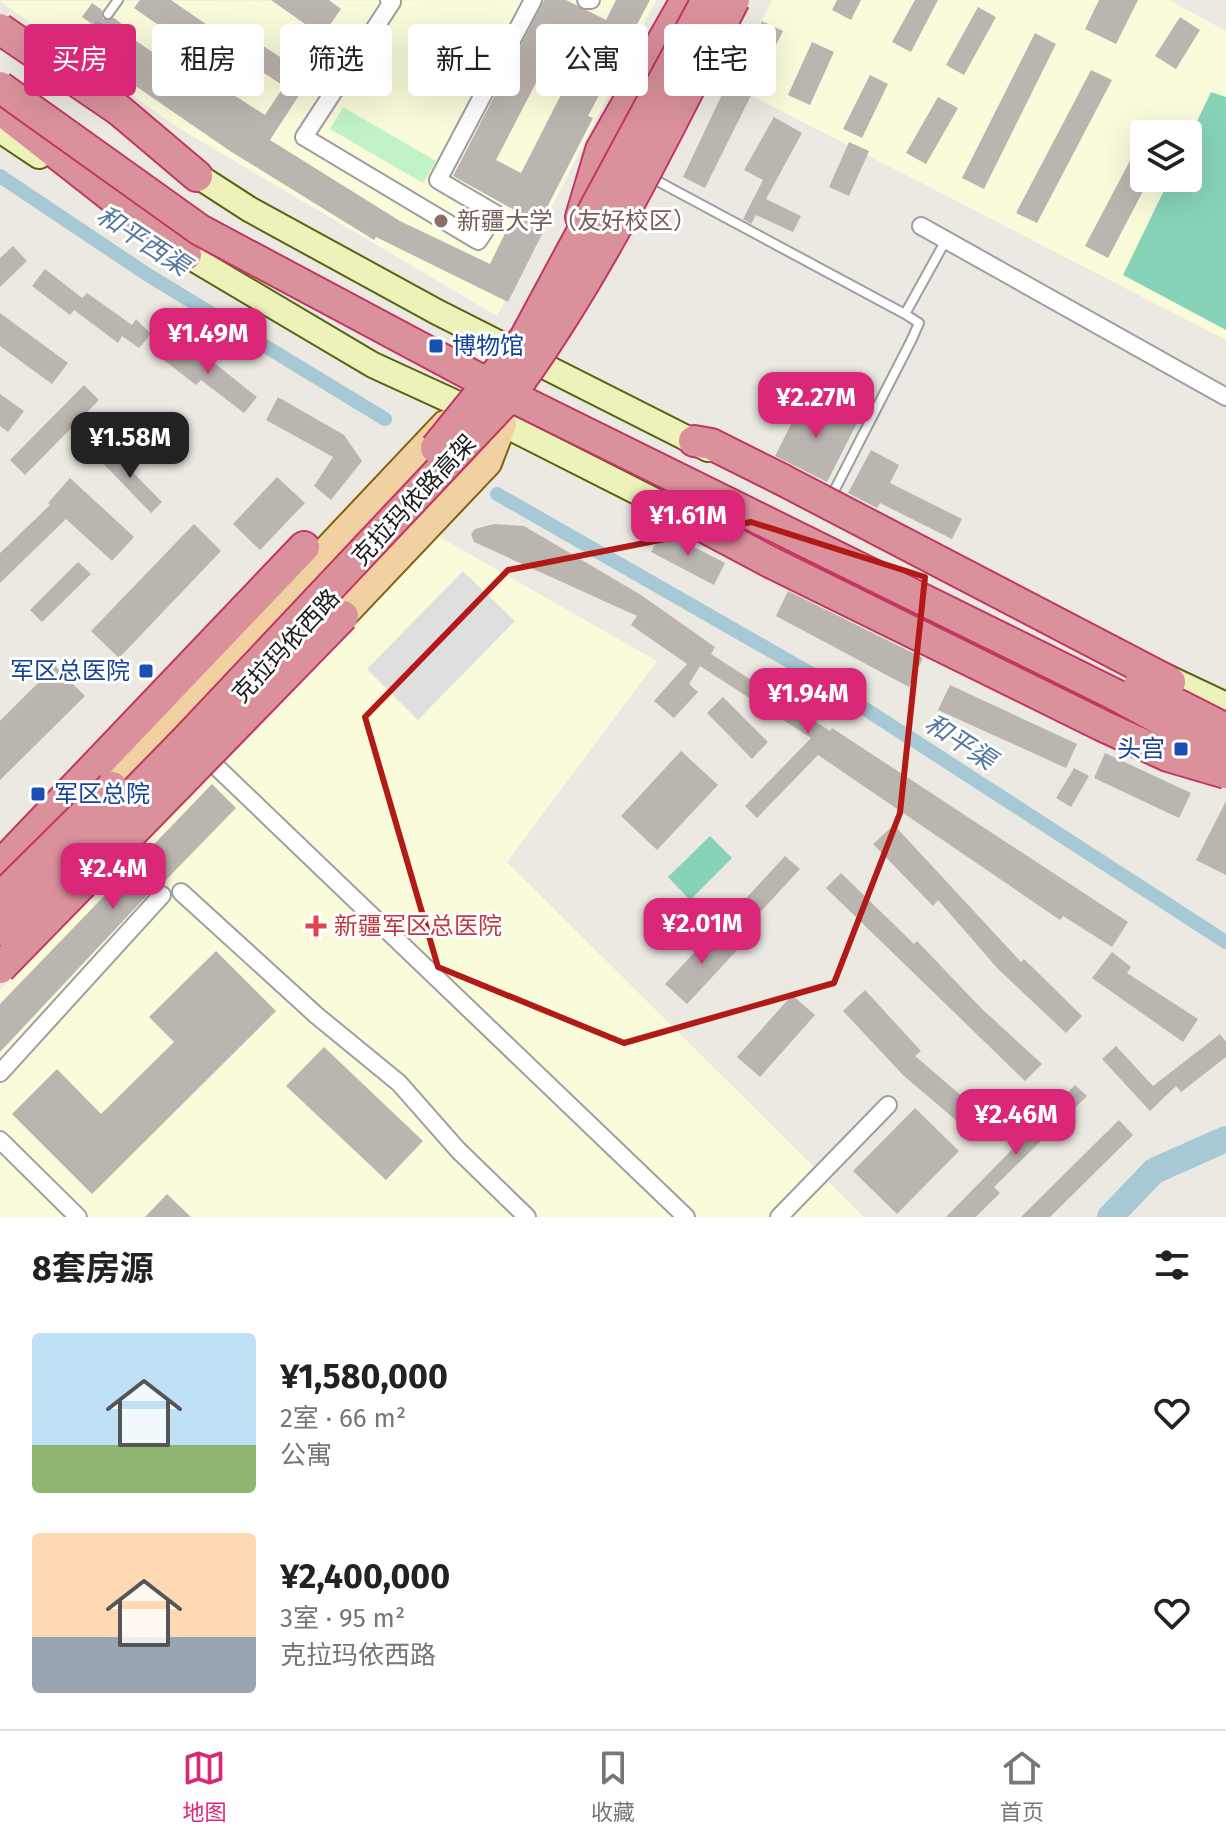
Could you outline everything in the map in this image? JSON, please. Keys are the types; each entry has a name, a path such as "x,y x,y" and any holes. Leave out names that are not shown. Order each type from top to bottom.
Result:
{"highway":[{"path":"581,217 601,150 686,0"},
{"name":"克拉玛依路高架","path":"0,897 173,726 454,429 525,338 707,0"},
{"name":"克拉玛依路高架","path":"0,930 187,739 508,398 551,340 593,270 733,0"},
{"path":"0,29 119,110 197,176"},
{"path":"0,65 200,208 519,378 1226,729"},
{"path":"2,110 186,255"},
{"path":"2,110 200,230 507,394 1114,694 1226,755"},
{"path":"694,441 711,444 1226,707"},
{"path":"663,505 770,562 1116,732 1168,756 1226,773"},
{"path":"0,866 304,547"},
{"path":"0,968 343,616"}],"main road":[{"name":"克拉玛依西路","path":"0,897 440,431 507,347 699,0"},
{"name":"克拉玛依西路","path":"0,940 193,744 409,516 503,424 544,366 573,317 642,173 733,0"},
{"path":"0,40 24,56"},
{"path":"80,96 111,120 249,209 507,347 694,441 821,516 1226,707"},
{"path":"186,255 373,365 503,424 663,505 684,503 1226,780"},
{"path":"343,616 488,463 503,424"},
{"path":"304,547 402,446 440,431"}],"street":[{"path":"389,0 392,2 304,137 478,241 496,214 438,180 533,0"},
{"path":"921,226 1226,397"},
{"path":"165,721 193,744 686,1217"},
{"path":"181,892 316,1015 399,1083 458,1150 527,1217"},
{"path":"0,1073 162,895"},
{"path":"779,1217 888,1105"},
{"path":"0,1140 78,1217"}],"lane":[{"path":"108,14 118,0"},
{"path":"642,173 919,323 821,516"},
{"path":"905,314 946,240"}],"highlighted area":[{"path":"751,522 925,577 900,813 834,983 624,1043 438,967 365,717 508,570"}],"shaded area":[{"name":"新疆大学（友好校区）","path":"656,0 644,24 536,24 536,96 608,96 497,316 177,127 133,96 136,96 136,24 32,24 0,1"},
{"path":"772,0 1169,0 1226,31 1226,340 752,96 776,96 776,24 760,24"},
{"name":"新疆军区总医院","path":"438,536 657,661 507,862 864,1217 0,1217 0,990"},
{"path":"463,571 515,621 418,720 367,669"}],"green space":[{"path":"1211,92 1226,97 1226,330 1123,275 1163,192 1202,192 1202,120 1198,120"},
{"path":"343,107 436,161 423,183 330,129"},
{"path":"710,836 732,858 690,900 668,877"}],"building":[{"path":"140,0 171,0 206,24 157,24 134,8"},
{"path":"271,0 329,0 341,9 330,24 305,24"},
{"path":"544,0 566,0 606,20 616,0 650,0 637,24 536,24 536,83 496,160 521,173 560,96 599,96 588,116 593,118 540,221 547,224 508,302 376,237 374,240 230,151 136,86 136,41 152,52 152,96 235,96 265,115 280,92 280,96 299,96 270,140 400,221 490,264 516,211 453,176 494,96 520,96 520,46"},
{"path":"837,0 861,0 851,20 832,10"},
{"path":"915,0 938,0 911,52 892,42"},
{"path":"1099,0 1138,0 1116,44 1085,29"},
{"path":"92,3 102,10 103,19 114,18 122,24 92,24 82,17"},
{"path":"978,7 996,17 964,75 946,65"},
{"path":"1180,17 1200,30 1176,69 1155,56"},
{"path":"776,28 783,31 776,45"},
{"path":"1035,33 1056,44 984,189 962,178"},
{"path":"812,42 834,52 810,105 788,95"},
{"path":"264,46 280,57 280,83 264,73"},
{"path":"1091,70 1112,80 1037,223 1016,213"},
{"path":"870,75 888,84 862,138 843,129"},
{"path":"721,96 751,96 705,188 683,177"},
{"path":"938,97 958,108 926,164 906,153"},
{"path":"774,117 802,133 766,199 801,216 793,232 756,215 751,224 743,219 763,180 744,170"},
{"path":"849,142 869,151 849,196 829,187"},
{"path":"1130,161 1130,192 1143,192 1108,258 1085,246"},
{"path":"13,246 27,261 0,287 0,258"},
{"path":"45,269 82,298 87,293 132,325 136,319 151,334 139,348 122,336 118,343 74,310 70,315 32,286"},
{"path":"0,313 68,363 52,384 0,346"},
{"path":"172,340 208,367 213,362 257,397 244,413 201,380 196,385 160,357"},
{"path":"84,385 99,400 25,475 10,460"},
{"path":"0,394 24,411 8,432 0,426"},
{"path":"278,397 344,435 362,461 331,500 314,486 333,457 266,420"},
{"path":"805,397 857,423 827,482 775,456"},
{"path":"108,447 162,502 151,513 97,457"},
{"path":"871,450 899,465 890,483 962,519 952,539 880,503 877,508 848,493"},
{"path":"277,477 305,503 260,550 233,524"},
{"path":"70,478 134,537 112,561 66,519 0,583 0,553 50,505 48,503"},
{"path":"194,524 221,551 119,658 91,631"},
{"path":"494,524 524,526 641,595 715,647 711,654 830,731 832,728 1128,922 1112,947 1063,916 1060,920 818,755 757,818 745,806 811,738 700,666 689,684 698,692 674,718 654,701 687,664 631,625 637,616 474,542 471,534 475,529"},
{"path":"663,531 725,563 714,585 651,552"},
{"path":"78,562 91,574 42,622 30,610"},
{"path":"788,591 923,658 909,687 776,616"},
{"path":"55,666 85,696 0,780 0,721"},
{"path":"950,685 1077,744 1066,768 938,710"},
{"path":"723,697 768,742 752,759 707,713"},
{"path":"681,751 718,785 657,850 621,816"},
{"path":"1105,753 1191,793 1179,818 1094,778"},
{"path":"1074,768 1089,776 1071,807 1056,798"},
{"path":"212,784 236,808 162,884 154,888 0,1052 0,1004"},
{"path":"1226,801 1226,875 1196,860"},
{"path":"894,825 1021,962 1024,959 1082,1016 1066,1033 998,969 938,900 933,906 873,844"},
{"path":"785,856 800,869 753,920 738,907"},
{"path":"841,873 914,944 917,941 981,1008 1042,1064 1025,1081 826,888"},
{"path":"717,928 739,948 687,1004 665,984"},
{"path":"216,951 276,1011 92,1194 12,1114 57,1069 101,1114 174,1042 149,1017"},
{"path":"1112,952 1131,967 1127,973 1198,1019 1183,1042 1092,978"},
{"path":"865,990 921,1051 915,1056 991,1121 977,1138 904,1076 843,1011"},
{"path":"792,995 815,1015 760,1077 737,1057"},
{"path":"1220,1034 1226,1042 1226,1057 1181,1092 1176,1086 1150,1111 1102,1059 1116,1046 1153,1086"},
{"path":"324,1047 423,1141 386,1180 286,1086"},
{"path":"1075,1085 1087,1096 994,1187 1000,1193 976,1217 946,1217"},
{"path":"915,1108 959,1151 897,1214 853,1171"},
{"path":"1119,1120 1133,1135 1050,1217 1021,1217"},
{"path":"167,1194 191,1217 145,1217"}],"waterway":[{"name":"和平西渠","path":"0,176 148,275 385,419"},
{"name":"和平渠","path":"497,494 808,672 1226,942"},
{"path":"1110,1217 1154,1171 1226,1139"}],"place":[{"name":"新疆大学（友好校区）","path":"441,221"},
{"name":"博物馆","path":"436,346"},
{"name":"军区总医院","path":"146,671"},
{"name":"头宫","path":"1181,749"},
{"name":"军区总院","path":"38,794"},
{"name":"新疆军区总医院","path":"316,926"}]}
